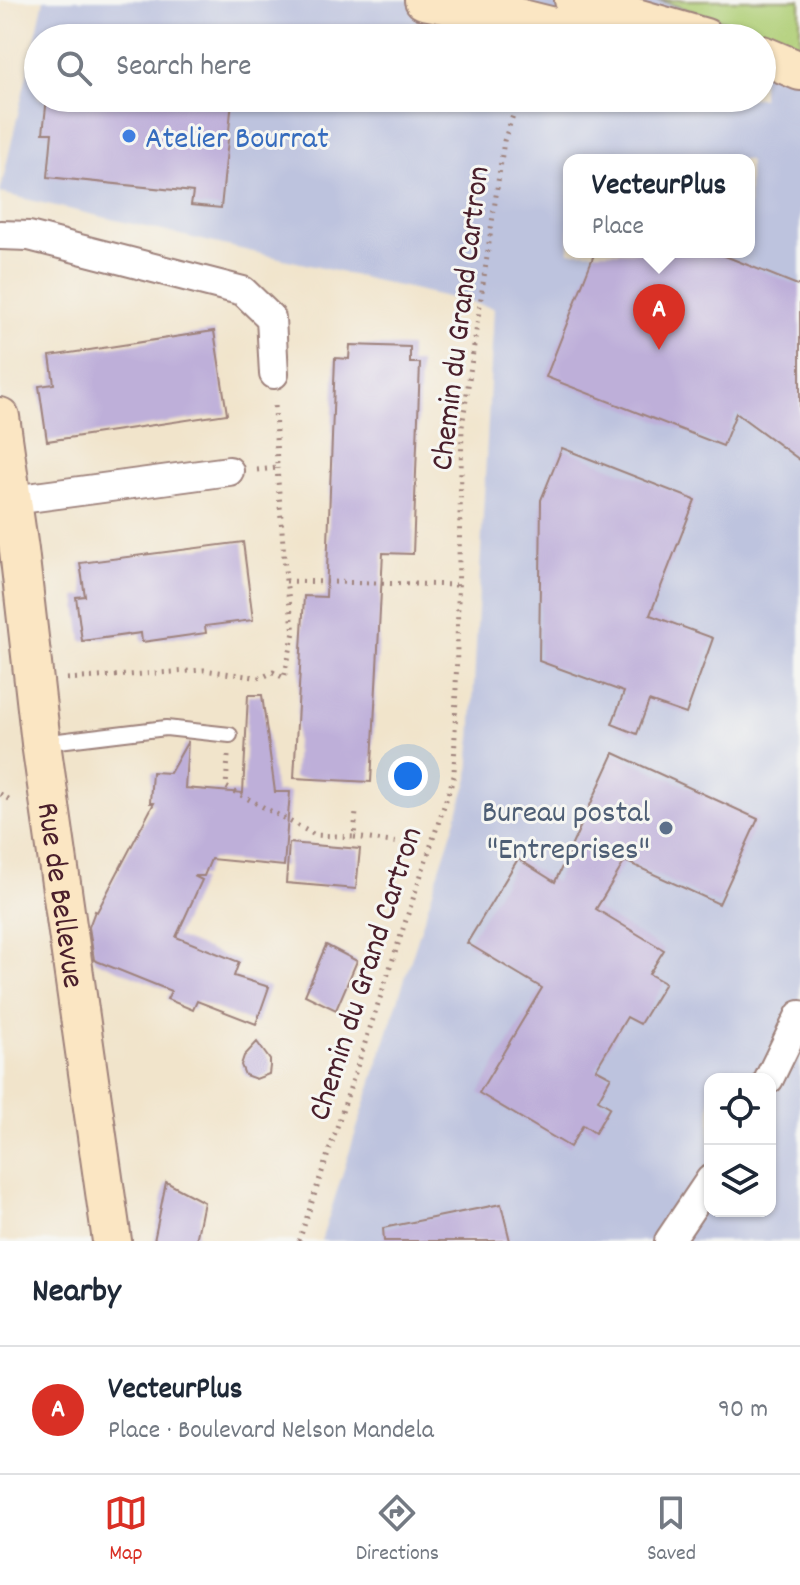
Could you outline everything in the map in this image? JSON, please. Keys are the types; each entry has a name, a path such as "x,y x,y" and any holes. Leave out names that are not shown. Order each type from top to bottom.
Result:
{"street":[{"path":"424,0 542,24"},
{"path":"574,0 657,24"},
{"path":"776,61 800,71"},
{"path":"776,82 800,84"},
{"path":"0,235 29,236 243,291 271,318 274,374"},
{"name":"Rue de Bellevue","path":"0,417 13,500 10,549 34,681 112,1241"},
{"path":"13,500 229,471"},
{"path":"774,1073 794,1050 800,1015"},
{"path":"669,1241 704,1189"}],"lane":[{"path":"41,743 166,728 230,735"}],"path":[{"name":"Chemin du Grand Cartron","path":"299,1241 454,776 462,427 504,141 514,112"},
{"path":"34,681 204,670 261,678 273,672 284,678 294,632 286,581 277,468 274,374"},
{"path":"229,471 277,468"},
{"path":"286,581 458,585"},
{"path":"230,735 226,787 315,835 400,843"},
{"path":"354,837 356,812"}],"shaded area":[{"path":"44,0 771,0 800,9 800,1241 321,1241 469,778 494,308 0,193 24,88 24,112 776,112 776,24 39,24"}],"green space":[{"path":"657,0 800,0 800,46 776,38 776,24 733,24"}],"building":[{"path":"45,112 231,112 221,208 191,205 193,192 48,177 52,133 43,133"},
{"path":"593,258 730,258 800,286 800,460 736,413 723,446 546,377"},
{"path":"214,331 227,414 47,441 39,386 54,384 50,356"},
{"path":"350,345 410,347 410,363 420,363 413,554 383,553 371,782 294,778 304,596 326,597 335,358 349,359"},
{"path":"562,448 695,500 650,615 713,638 686,714 649,701 637,734 612,724 624,692 539,661 541,500"},
{"path":"243,542 253,620 205,626 206,633 142,642 141,633 82,641 76,597 85,596 80,563"},
{"path":"248,695 262,695 275,792 290,792 284,866 211,859 204,876 194,876 202,880 176,937 239,962 234,976 269,987 256,1024 197,1001 193,1010 167,999 171,991 94,960 89,927 154,803 150,803 152,772 170,773 188,741 185,788 243,793"},
{"path":"614,753 758,819 719,904 625,861 596,909 664,950 649,974 665,983 640,1024 627,1017 596,1069 611,1077 598,1100 610,1107 595,1133 583,1125 570,1147 479,1093 542,988 467,943 518,859 555,882"},
{"path":"289,843 360,849 356,889 286,883"},
{"path":"326,945 357,961 336,1010 305,995"},
{"path":"257,1042 270,1060 270,1066 269,1074 256,1079 245,1075 241,1065 244,1056"},
{"path":"166,1182 204,1202 196,1241 154,1241"},
{"path":"501,1204 510,1241 384,1241 383,1228"}],"place":[{"name":"Atelier Bourrat","path":"129,136"},
{"name":"VecteurPlus","path":"659,350"},
{"name":"Bureau postal \"Entreprises\"","path":"666,828"}]}
